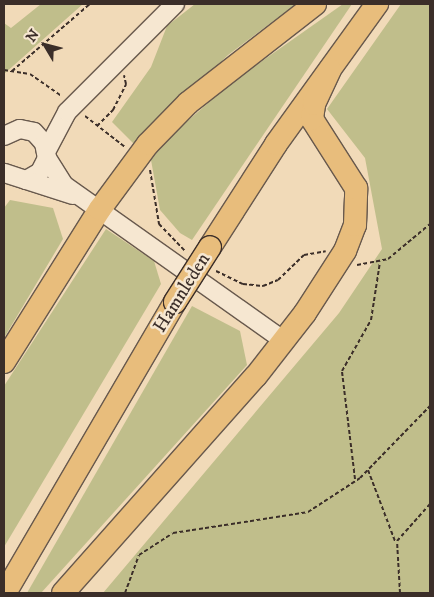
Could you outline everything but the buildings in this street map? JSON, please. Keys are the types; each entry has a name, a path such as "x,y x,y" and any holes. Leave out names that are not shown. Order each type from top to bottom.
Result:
{"main road":[{"path":"4,362 100,209 148,144 188,103 316,4"},
{"name":"Hamnleden","path":"6,593 175,302 330,69 377,4"},
{"path":"63,593 284,341 333,272 355,224 358,200 353,177 313,124 314,104 330,69"}],"street":[{"path":"4,136 17,127 44,126 70,107 175,4"},
{"path":"13,179 40,172 70,107"},
{"path":"17,127 40,137 57,178 79,196 100,209 284,341"},
{"path":"13,179 79,196"}],"path":[{"path":"12,71 90,4"},
{"path":"97,126 113,110 126,84 124,69"},
{"path":"4,70 38,78 70,107 128,149"},
{"path":"349,261 367,266 380,262 430,224"},
{"path":"355,479 342,371 371,320 380,262"},
{"path":"125,593 139,555 173,533 308,512 368,469 430,406"},
{"path":"368,469 394,541"},
{"path":"400,593 396,541 430,504"}],"shaded area":[{"path":"41,4 83,4 4,74 4,23 11,28"},
{"path":"195,4 296,4 228,55 135,145 112,122 151,67 167,26"},
{"path":"343,4 352,4 192,240 180,233 160,210 151,160 167,139 231,83"},
{"path":"401,4 430,4 430,593 103,593 339,313 382,249 365,158 327,109"},
{"path":"10,200 53,208 63,239 4,338 4,208"},
{"path":"106,229 154,261 161,284 4,547 4,386"},
{"path":"192,306 240,331 247,365 41,593 27,593"}]}
